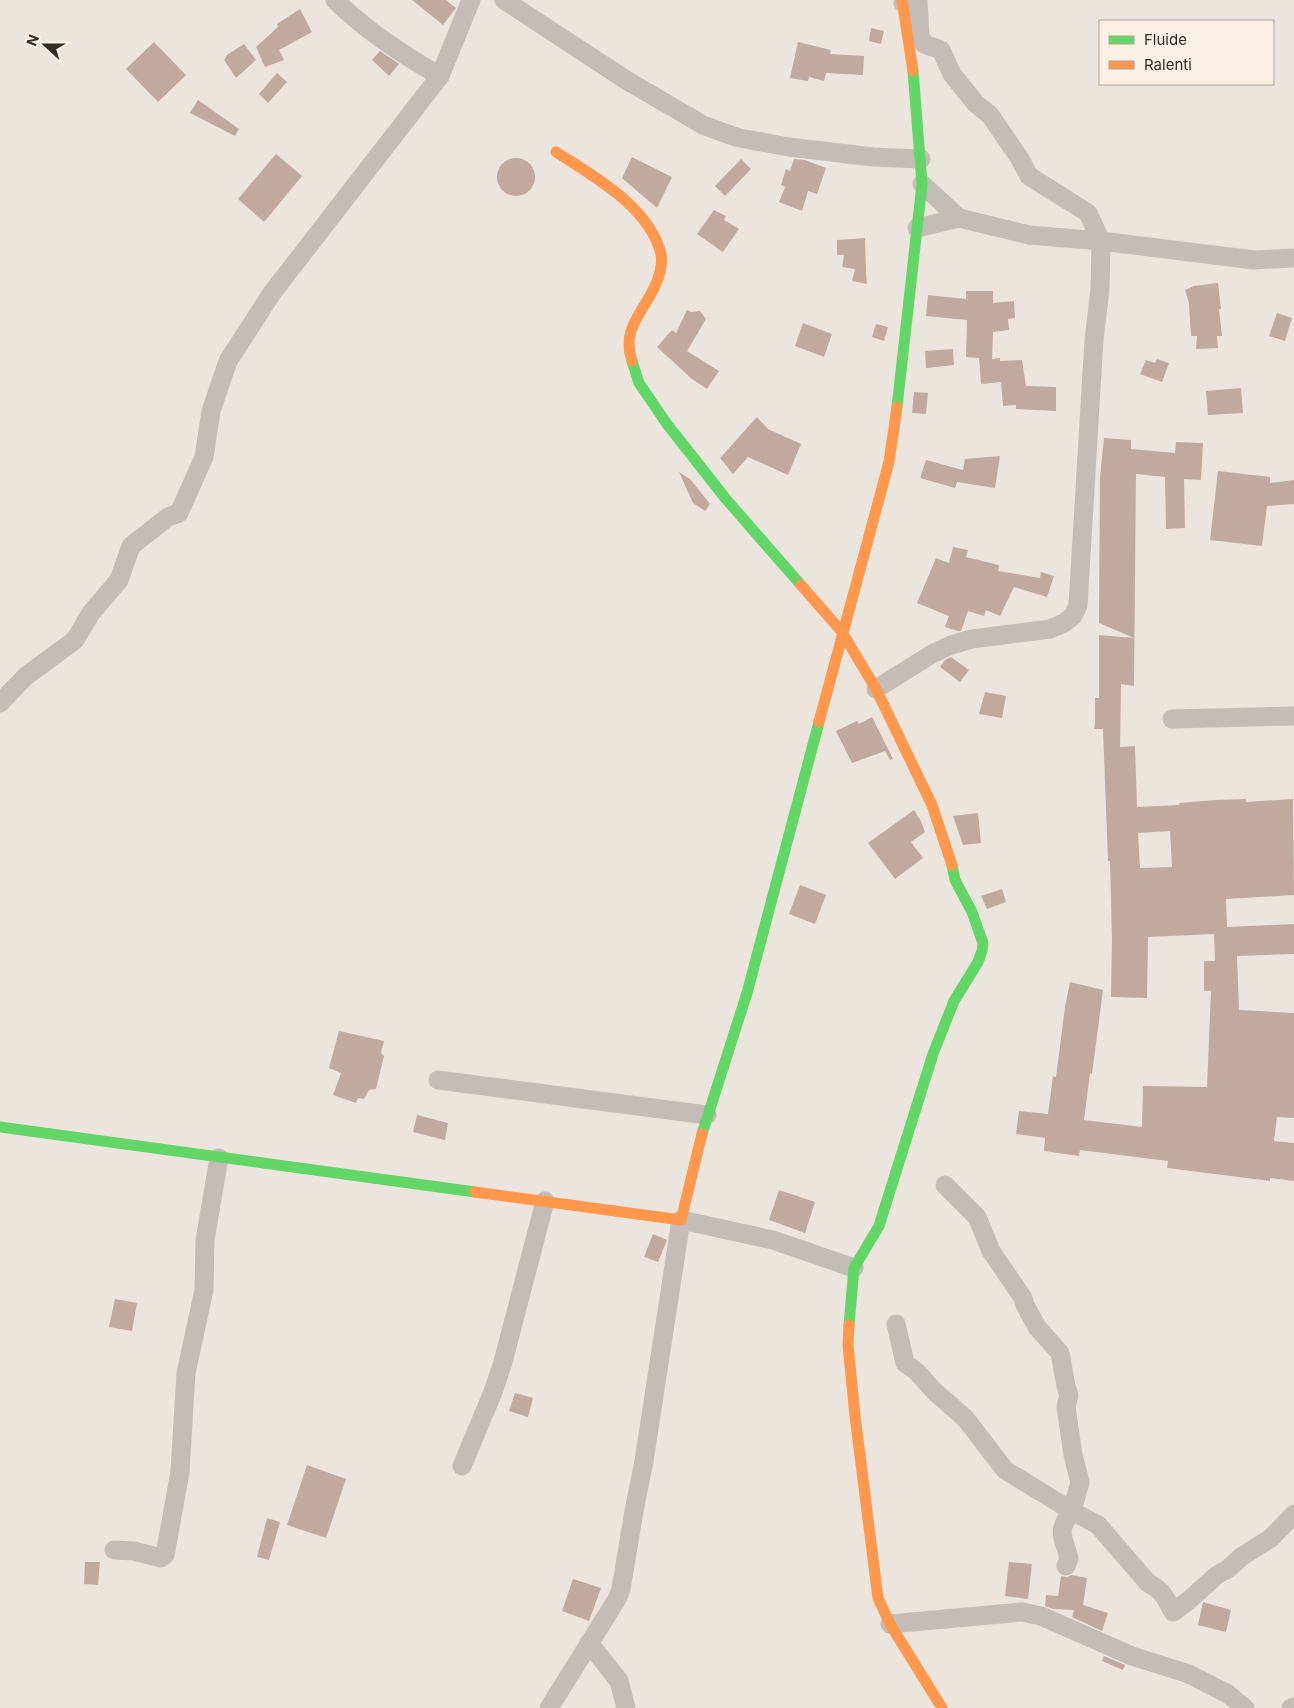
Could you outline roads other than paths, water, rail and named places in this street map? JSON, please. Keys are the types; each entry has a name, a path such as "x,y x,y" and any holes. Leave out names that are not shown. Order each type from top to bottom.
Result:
{"street":[{"path":"334,0 384,41 405,56 440,76"},
{"path":"0,703 26,676 74,640 91,613 119,580 131,546 168,517 179,513 204,457 211,411 228,361 272,293 440,76 472,0"},
{"path":"504,0 626,80 718,132 739,138 789,147 873,157 921,159"},
{"path":"549,1708 617,1599 624,1576 644,1461 681,1220 707,1115 746,993 889,462 922,184 915,85 902,1 918,1 920,35 924,44 942,50 952,74 976,104 990,115 1020,159 1029,176 1088,213 1102,241 1100,289 1094,340 1078,605 1073,616 1064,623 1050,629 972,640 951,645 932,654 876,689"},
{"path":"556,152 604,184 638,212 653,235 661,255 659,276 651,295 631,328 629,338 628,350 639,383 667,424 726,499 842,632 876,689 932,805 951,859 954,880 972,912 983,943 978,962 957,996 936,1046 879,1226 854,1268 850,1303 848,1346 878,1598 890,1624 942,1708"},
{"path":"922,184 959,218"},
{"path":"918,228 959,218 1029,235 1102,241 1254,260 1294,258"},
{"path":"1172,719 1294,716"},
{"path":"438,1080 707,1115"},
{"path":"0,1127 681,1220 773,1240 854,1268"},
{"path":"114,1550 134,1551 160,1558 165,1555 180,1472 186,1373 204,1290 205,1240 219,1158"},
{"path":"945,1185 977,1217 992,1251 1023,1298 1037,1327 1060,1353 1069,1395 1066,1406 1073,1455 1080,1482 1072,1511 1064,1522 1062,1529 1063,1540 1069,1559 1066,1566"},
{"path":"462,1466 493,1392 503,1362 546,1201"},
{"path":"896,1324 905,1363 965,1418 1005,1470 1072,1511 1098,1524 1148,1583 1158,1588 1167,1598 1173,1612 1228,1569 1240,1557 1271,1538 1294,1514"},
{"path":"890,1624 1022,1612 1031,1613 1132,1656 1189,1674 1222,1690 1245,1708"},
{"path":"590,1643 620,1681 626,1708"}]}
